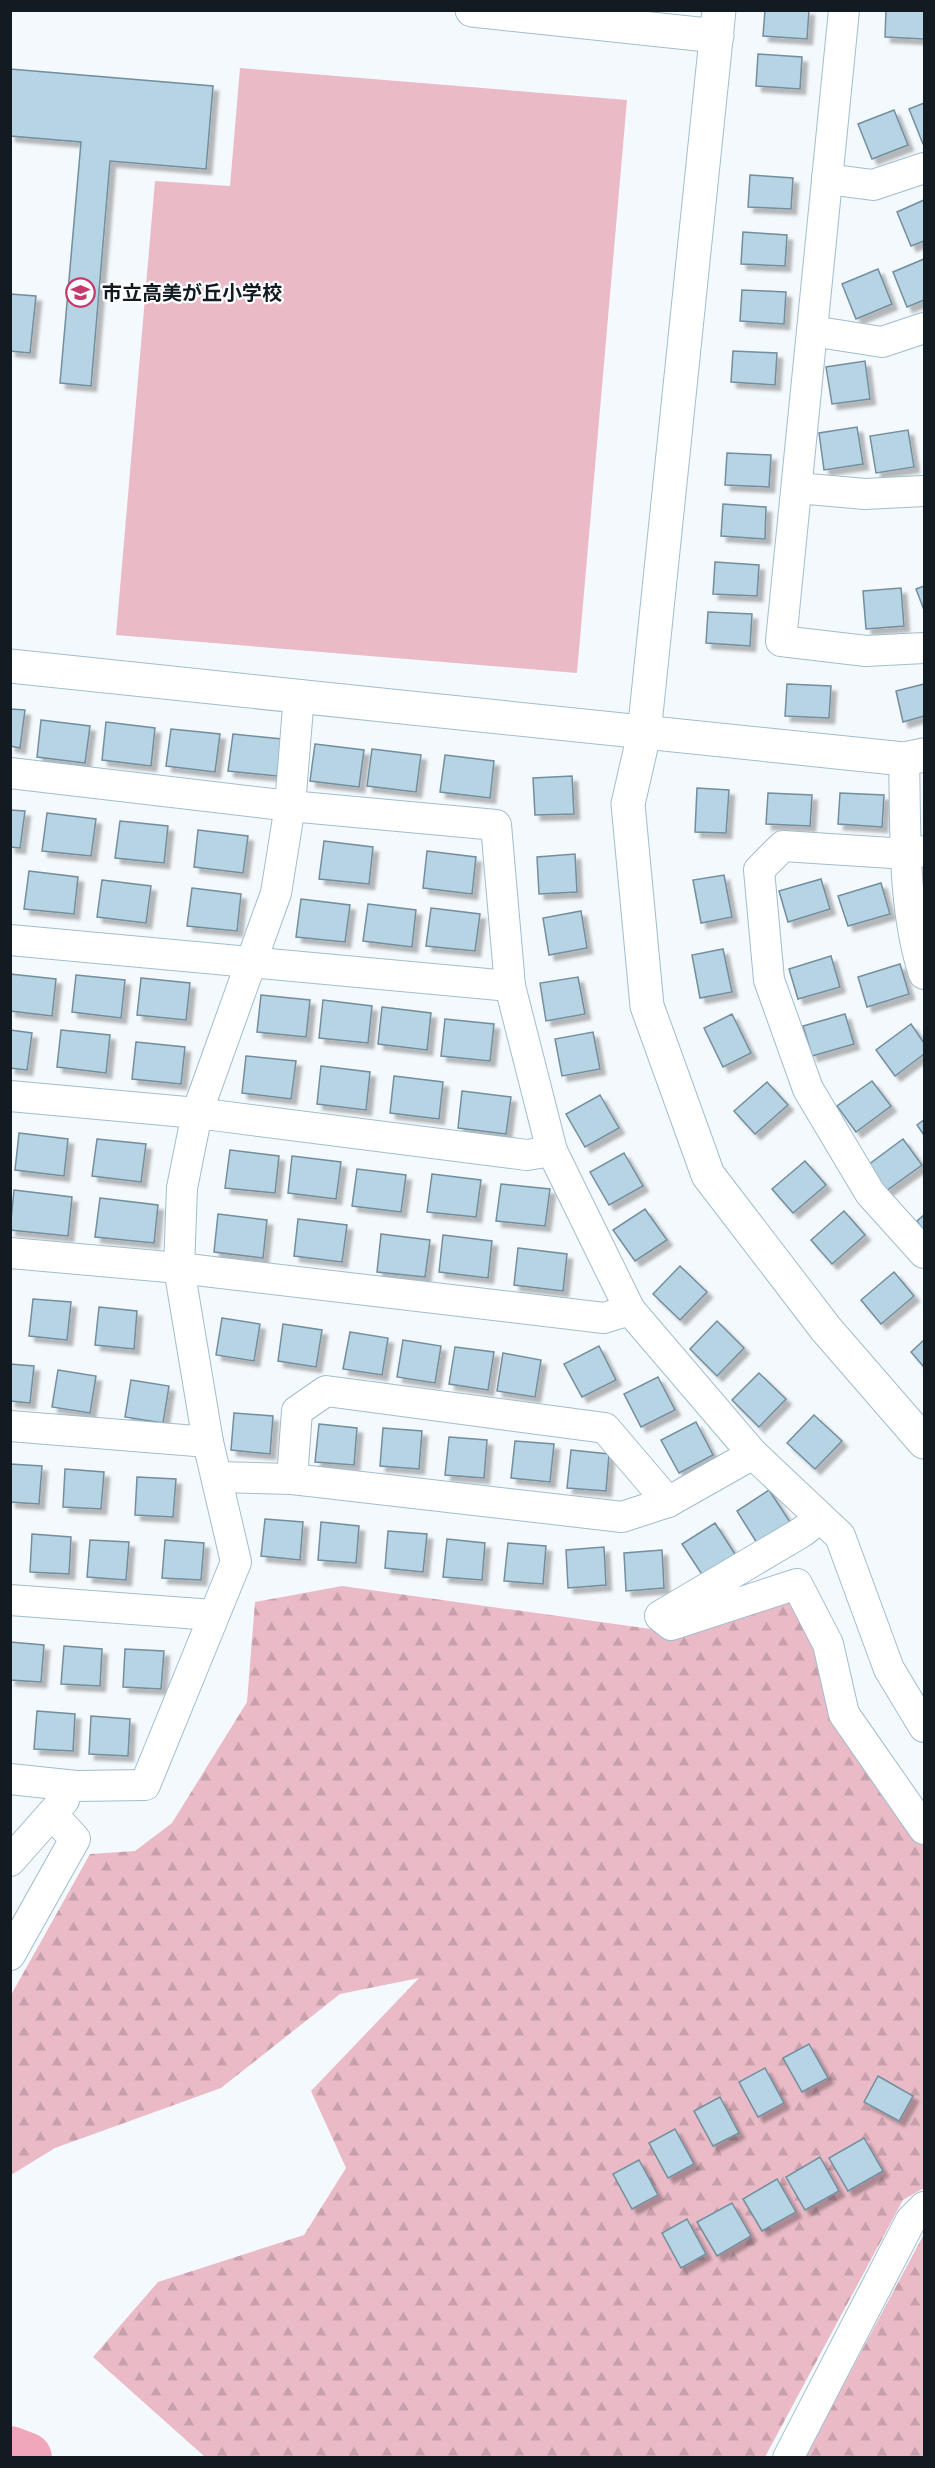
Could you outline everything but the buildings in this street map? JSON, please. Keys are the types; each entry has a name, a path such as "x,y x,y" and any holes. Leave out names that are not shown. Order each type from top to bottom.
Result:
{"street":[{"path":"472,10 718,23 644,734 628,804 647,1006 708,1175 826,1329 924,1442"},
{"path":"844,10 781,641 866,651 924,648"},
{"path":"827,179 873,185 924,168"},
{"path":"812,331 882,342 924,328"},
{"path":"797,488 865,494 924,491"},
{"path":"10,666 299,695 644,734 914,757 915,945 924,974"},
{"path":"10,1779 76,1786 145,1785 236,1562 208,1442 179,1268 182,1188 196,1113 276,893 290,806 299,695"},
{"path":"10,772 290,806 496,825 510,986 552,1150 630,1310 753,1454 840,1536 889,1669 924,1727"},
{"path":"916,852 783,846 759,870 769,980 808,1089 870,1194 924,1253"},
{"path":"10,940 510,986"},
{"path":"10,1095 196,1113 527,1155 552,1150"},
{"path":"10,1253 179,1268 604,1318 630,1310"},
{"path":"292,1479 297,1411 326,1391 605,1428 668,1502"},
{"path":"10,1426 208,1442"},
{"path":"217,1477 292,1479 622,1517 668,1502 753,1454"},
{"path":"820,1518 802,1532 660,1616 671,1625 797,1584 828,1644 844,1714 924,1830"},
{"path":"10,1600 213,1615"},
{"path":"10,1861 76,1786"},
{"path":"10,1955 75,1839 51,1814"},
{"path":"788,2457 910,2220 924,2207"}],"green space":[{"path":"240,68 627,100 577,673 116,635 155,181 230,186"},
{"path":"342,1586 658,1630 804,1598 850,1712 924,1822 924,2188 903,2200 765,2457 205,2457 93,2357 158,2282 304,2235 346,2168 311,2091 419,1978 340,1994 221,2088 55,2148 11,2175 11,1995 90,1854 135,1851 172,1823 247,1702 255,1602"},
{"path":"924,2234 924,2457 805,2457"}],"waterway":[{"path":"10,2452 26,2458"}],"place":[{"name":"市立高美が丘小学校","path":"81,293"}]}
